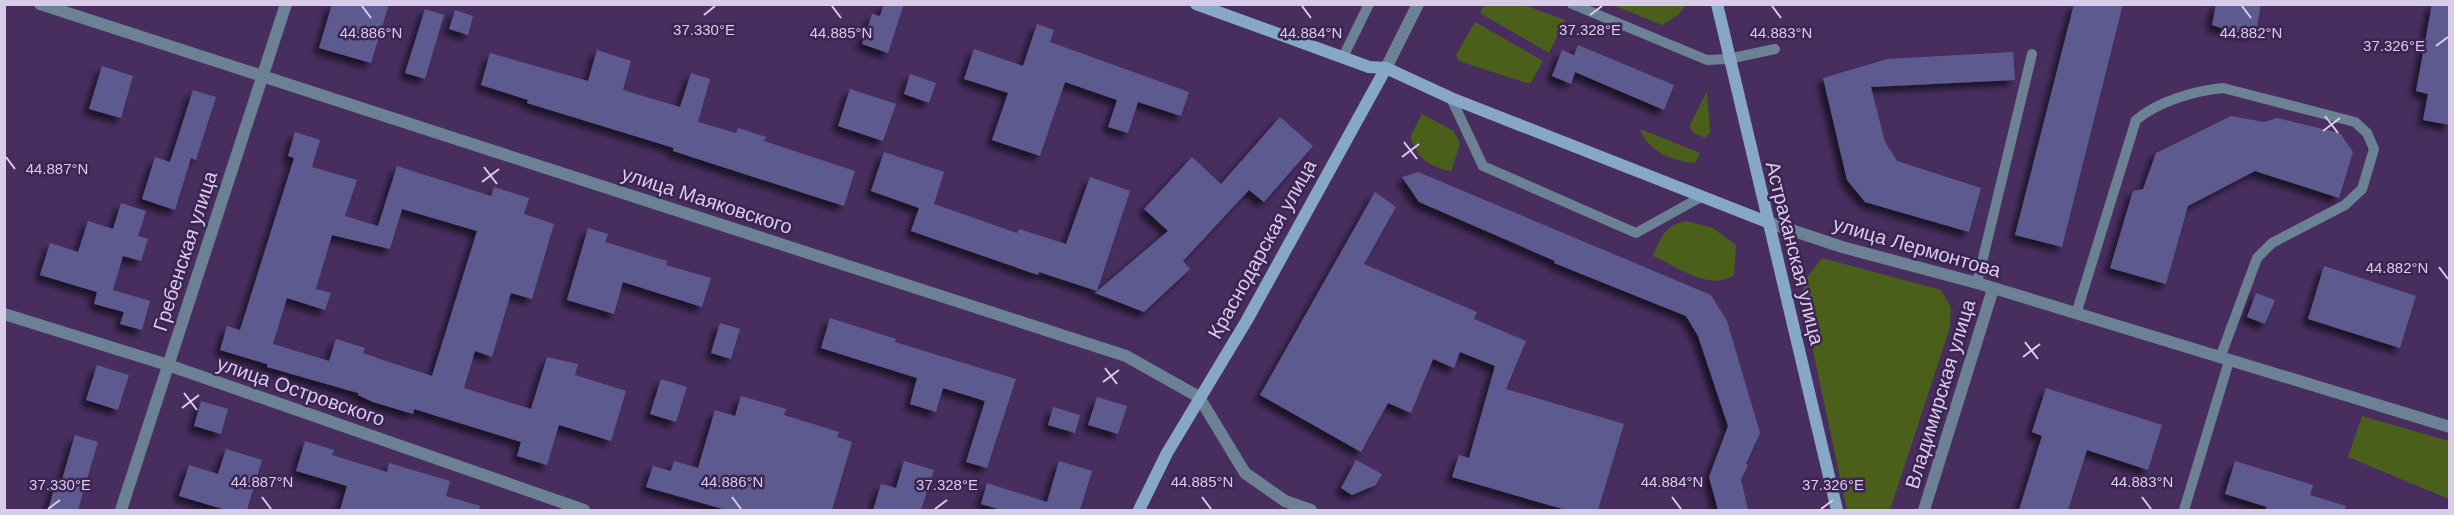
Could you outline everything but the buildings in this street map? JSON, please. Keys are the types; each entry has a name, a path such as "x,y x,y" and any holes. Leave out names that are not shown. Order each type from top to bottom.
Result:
{"street":[{"name":"улица Маяковского","path":"40,4 1126,356 1199,397 1245,473 1285,501 1311,510"},
{"name":"Гребенская улица","path":"121,510 286,4"},
{"name":"улица Лермонтова","path":"1196,4 1369,67 1386,68 1450,98 1767,222 1842,247 1977,283 2450,427"},
{"name":"Краснодарская улица","path":"1139,510 1199,397 1247,320 1386,68 1418,4"},
{"name":"Астраханская улица","path":"1717,4 1728,59 1837,510"},
{"name":"Владимирская улица","path":"1924,510 1993,289"},
{"name":"улица Островского","path":"4,314 168,365 584,510"}],"lane":[{"path":"1343,57 1369,4"},
{"path":"1578,6 1707,60 1728,59 1775,49"},
{"path":"1977,283 2032,54"},
{"path":"2076,314 2136,120 2148,110 2202,90 2223,88 2355,123 2367,134 2374,149 2362,189 2345,205 2272,243 2257,258 2224,359 2184,510"},
{"path":"1450,98 1483,166 1636,233 1701,197"}],"green space":[{"path":"1485,5 1524,5 1565,20 1549,53 1480,13"},
{"path":"1613,5 1686,5 1678,15 1662,25"},
{"path":"1475,22 1543,61 1530,84 1459,61 1456,55"},
{"path":"1707,91 1710,133 1705,138 1692,132 1690,125"},
{"path":"1422,114 1454,131 1460,144 1451,172 1425,161 1410,137"},
{"path":"1640,129 1700,153 1695,163 1662,154 1649,144"},
{"path":"1686,221 1713,228 1736,245 1734,275 1715,281 1704,279 1653,256 1668,229"},
{"path":"1822,258 1941,290 1951,307 1950,327 1890,510 1847,510 1802,299 1804,281"},
{"path":"2362,416 2449,441 2449,499 2348,457"}]}
